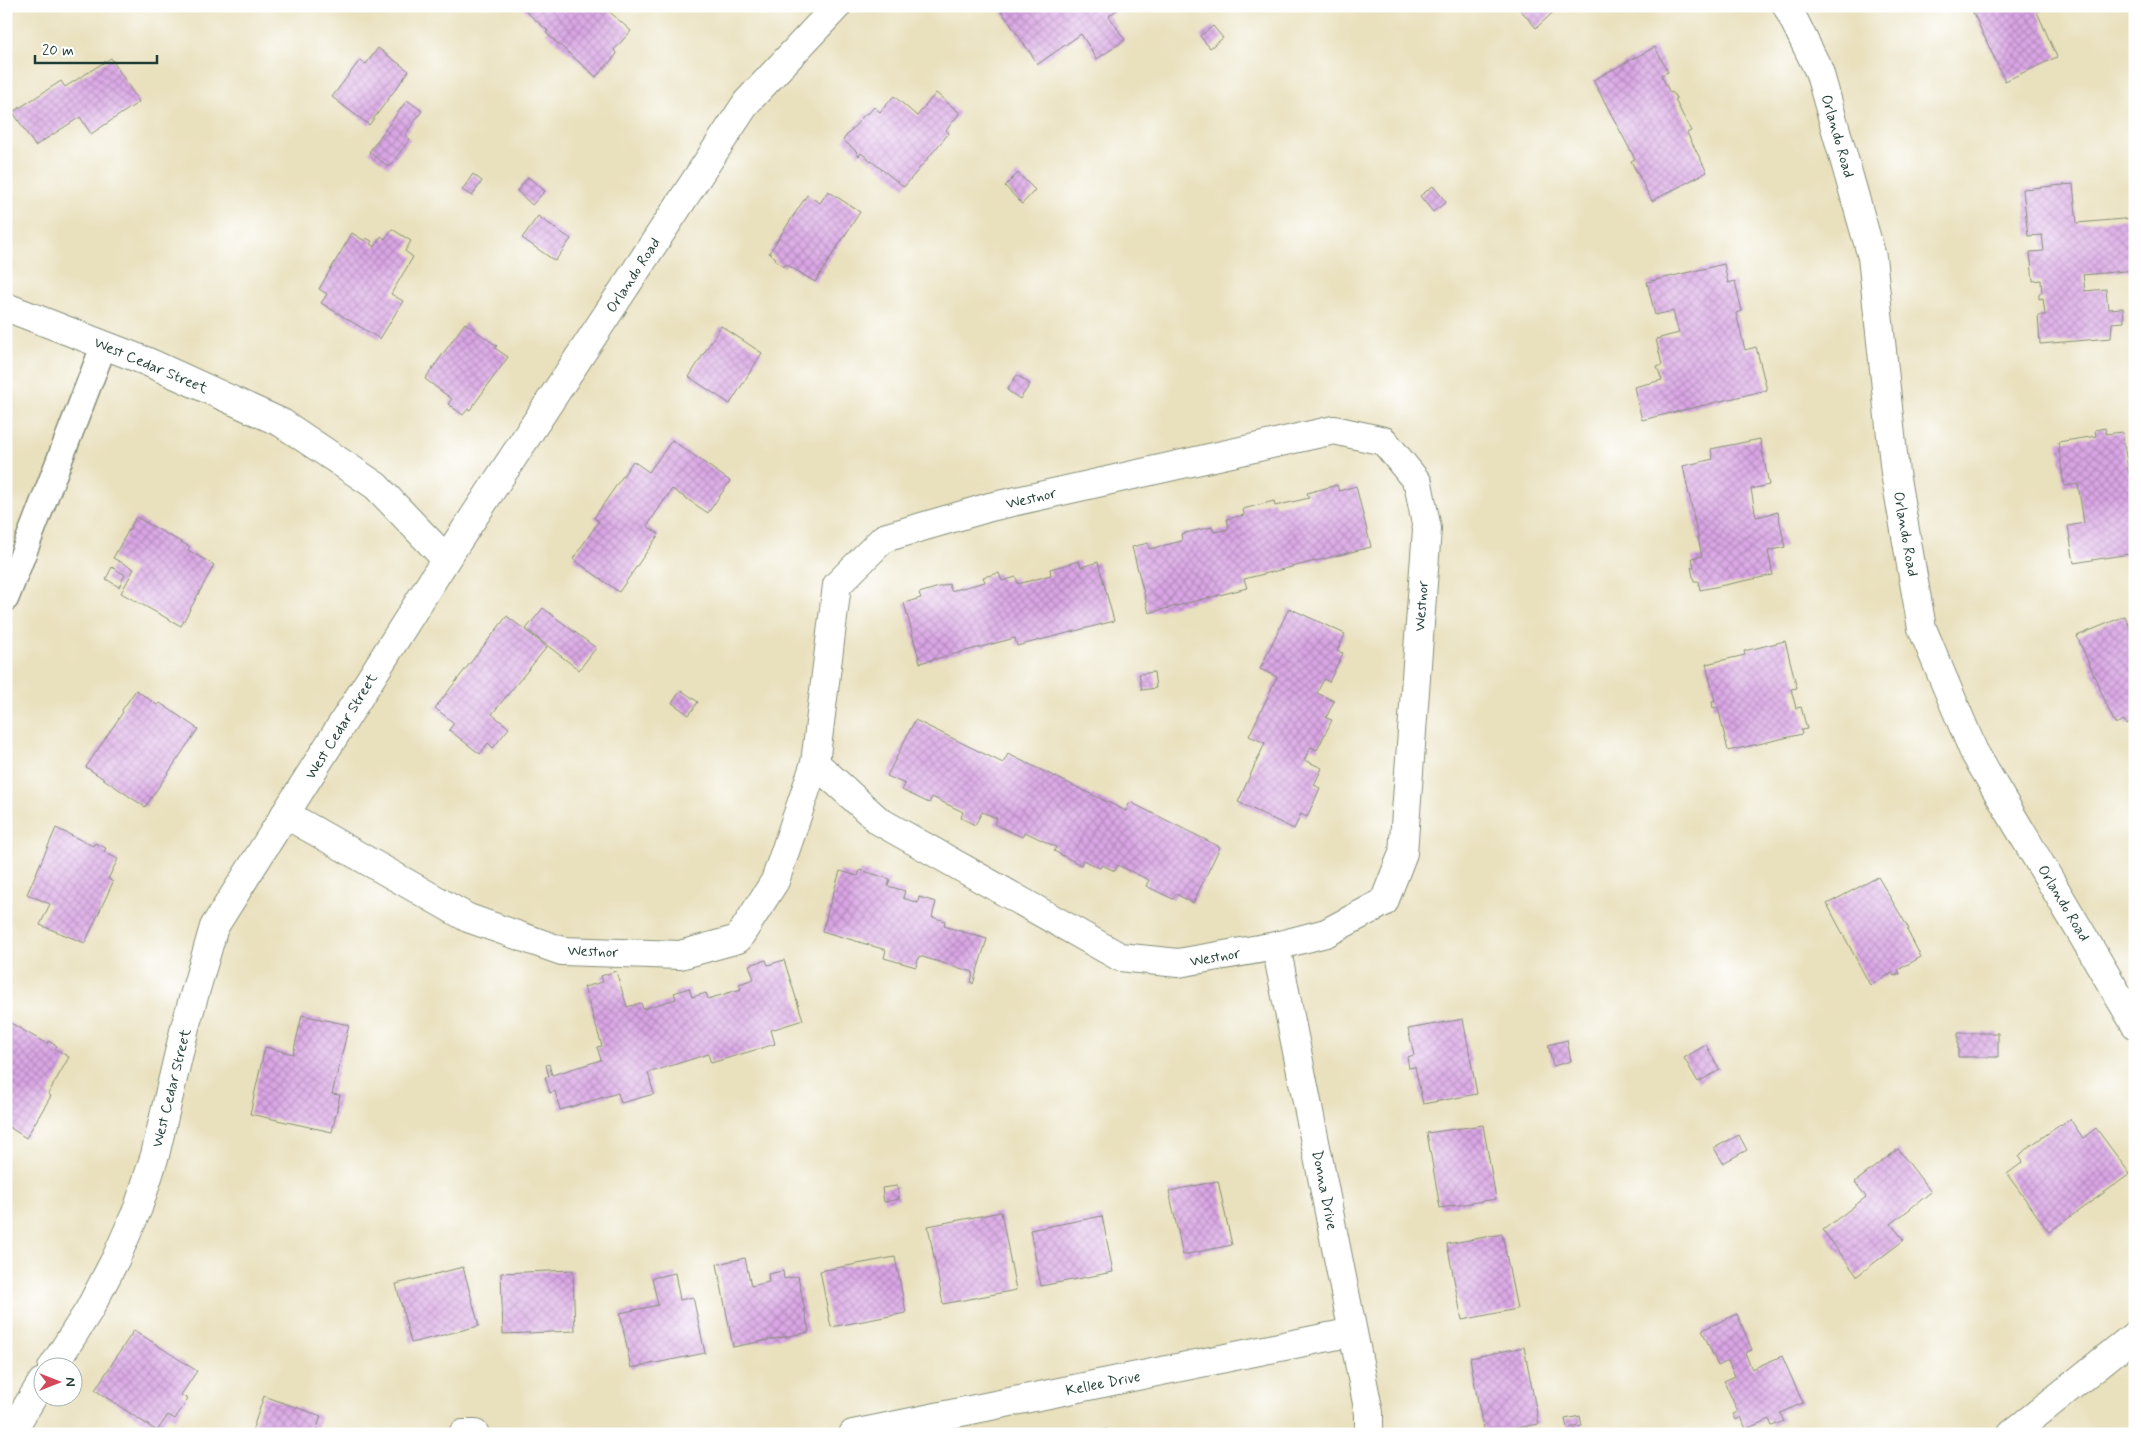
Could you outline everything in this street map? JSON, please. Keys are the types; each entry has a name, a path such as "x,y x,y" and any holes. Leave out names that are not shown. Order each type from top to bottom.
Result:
{"street":[{"name":"Orlando Road","path":"446,559 747,102 837,6"},
{"name":"Orlando Road","path":"1787,6 1819,71 1872,256 1895,473 1922,628 1974,752 2135,1024"},
{"name":"West Cedar Street","path":"6,307 148,362 282,423 376,486 446,559 214,927 192,1001 155,1155 138,1208 116,1258 88,1310 58,1358"},
{"name":"Westnor","path":"285,814 468,918 562,951 680,955 738,939 775,881 815,763 837,585 884,538 990,507 1334,430 1384,441 1418,483 1427,529 1404,854 1384,902 1326,933 1276,946 1178,963 1120,957 879,822 815,763"},
{"name":"Donna Drive","path":"1276,946 1369,1413 1369,1434"},
{"name":"Kellee Drive","path":"853,1434 1353,1332"},
{"path":"2012,1434 2135,1335"},
{"path":"10,1434 32,1398"},
{"path":"463,1434 475,1434"}],"lane":[{"path":"6,598 104,345"}],"building":[{"path":"520,6 603,6 631,31 614,50 617,54 596,77 546,33 548,31"},
{"path":"1009,6 1122,6 1109,16 1125,40 1097,59 1081,34 1038,64 1001,11"},
{"path":"1517,6 1560,6 1536,28"},
{"path":"1970,6 2051,6 2037,12 2057,57 2005,81"},
{"path":"1213,26 1223,38 1210,48 1200,36"},
{"path":"1655,47 1668,72 1661,75 1670,93 1672,92 1677,99 1675,100 1691,131 1687,133 1707,172 1652,201 1631,161 1635,159 1593,80"},
{"path":"378,48 409,71 369,125 332,97 360,60 366,64"},
{"path":"111,58 139,102 91,134 80,117 35,146 13,112 61,81 65,87"},
{"path":"936,93 960,113 946,130 949,133 904,187 861,153 859,156 843,140 866,113 868,114 874,107 880,112 894,96 917,116"},
{"path":"407,100 422,111 405,135 410,139 389,167 369,152"},
{"path":"1018,173 1035,190 1022,204 1005,186"},
{"path":"473,174 482,181 472,196 462,190"},
{"path":"528,177 545,191 532,205 517,191"},
{"path":"2073,184 2077,223 2135,218 2135,270 2083,275 2085,291 2106,289 2108,309 2123,308 2124,322 2112,323 2111,338 2040,344 2038,315 2045,315 2043,298 2039,299 2039,293 2042,293 2041,280 2033,281 2030,252 2044,251 2042,235 2028,236 2023,189"},
{"path":"1433,186 1446,202 1433,212 1420,196"},
{"path":"828,191 860,212 815,282 786,264 784,267 769,253 807,195 820,203"},
{"path":"538,216 571,239 555,261 522,238"},
{"path":"392,229 411,241 405,251 413,257 391,294 403,301 380,339 321,303 327,294 319,289 352,233 365,241 366,238 372,241 370,244 375,247 381,236 385,239"},
{"path":"1724,264 1728,283 1735,281 1742,311 1736,313 1745,350 1756,347 1767,390 1642,420 1634,387 1662,380 1657,367 1662,365 1656,339 1679,333 1673,311 1655,315 1647,282"},
{"path":"465,323 497,346 495,348 508,357 470,410 468,409 463,415 448,404 452,399 425,379"},
{"path":"721,326 762,353 730,404 689,377"},
{"path":"1017,375 1030,384 1020,399 1007,390"},
{"path":"2105,428 2106,434 2122,432 2129,475 2135,474 2135,553 2074,563 2068,526 2084,523 2078,484 2064,486 2058,442 2096,436 2095,430"},
{"path":"1760,439 1769,485 1751,489 1756,517 1778,512 1785,547 1768,551 1773,575 1700,590 1698,581 1694,581 1691,567 1694,567 1692,558 1702,556 1683,466 1713,459 1711,449"},
{"path":"672,440 730,481 708,513 672,489 647,526 659,534 619,592 573,559 599,521 594,518 633,461 649,472"},
{"path":"1337,485 1339,491 1356,486 1371,547 1244,579 1247,588 1149,613 1132,547 1148,543 1149,549 1182,541 1181,534 1212,527 1214,532 1229,529 1227,519 1244,515 1243,509 1274,501 1275,506 1309,498 1307,493"},
{"path":"136,517 190,547 188,550 214,565 181,626 121,593 134,569 113,558"},
{"path":"1079,561 1081,567 1098,562 1114,621 1017,646 1015,638 920,663 904,603 921,598 919,593 949,584 951,591 985,582 983,577 999,573 1002,581 1016,577 1018,584 1051,575 1050,569"},
{"path":"112,567 125,575 119,587 106,579"},
{"path":"543,608 596,648 579,670 526,629"},
{"path":"1289,608 1345,634 1337,651 1343,653 1329,682 1324,679 1317,693 1334,701 1326,718 1332,720 1317,750 1311,747 1304,760 1322,768 1314,785 1320,788 1307,817 1301,814 1294,829 1238,802 1265,743 1249,736 1277,677 1260,669"},
{"path":"507,616 547,647 492,714 509,728 493,748 488,743 480,754 449,730 454,723 435,708"},
{"path":"2125,616 2135,639 2135,715 2133,716 2135,720 2126,724 2124,720 2115,724 2077,636"},
{"path":"6,633 12,636 6,649"},
{"path":"1785,641 1797,688 1791,689 1796,708 1801,707 1807,729 1801,730 1802,734 1728,751 1718,707 1713,708 1712,702 1715,701 1706,664 1745,655 1744,651"},
{"path":"1154,672 1156,688 1142,690 1139,674"},
{"path":"136,690 157,705 160,703 198,729 145,807 86,767"},
{"path":"681,690 698,702 689,715 672,703"},
{"path":"915,720 1003,763 1008,754 1126,811 1130,802 1220,847 1193,903 1176,894 1173,899 1146,886 1149,880 1118,865 1115,871 1102,865 1100,868 1083,860 1081,865 1054,851 1056,847 1025,832 1022,837 994,824 997,818 982,812 975,825 961,818 963,812 932,797 929,803 902,790 905,784 887,776"},
{"path":"56,828 93,846 95,843 106,848 104,852 118,859 108,879 113,882 85,943 40,925 50,904 27,894"},
{"path":"860,870 890,879 888,886 905,891 903,898 918,903 919,897 936,902 932,917 945,921 944,926 987,939 973,984 971,983 973,972 919,956 916,967 884,958 886,950 822,931 840,871 858,876"},
{"path":"1878,877 1909,929 1907,930 1921,957 1898,970 1900,974 1894,976 1892,973 1870,985 1827,904"},
{"path":"766,960 768,965 784,960 803,1020 771,1030 775,1044 711,1063 708,1054 648,1073 654,1094 621,1103 618,1093 560,1110 555,1091 550,1093 545,1077 549,1076 546,1065 549,1064 552,1075 601,1060 597,1047 602,1046 584,987 603,982 601,976 616,971 627,1007 641,1003 643,1009 676,999 674,993 689,988 692,997 706,993 708,999 741,989 739,984 754,979 749,965"},
{"path":"302,1015 349,1025 332,1094 340,1095 332,1132 250,1114 265,1047 293,1054"},
{"path":"1463,1019 1477,1094 1423,1104 1415,1067 1409,1068 1407,1057 1414,1055 1408,1029"},
{"path":"9,1022 47,1044 48,1041 57,1046 55,1049 69,1057 48,1094 51,1096 26,1138 6,1125 6,1027"},
{"path":"1958,1033 1998,1033 1998,1057 1958,1057"},
{"path":"1567,1040 1571,1061 1553,1066 1548,1045"},
{"path":"1706,1045 1720,1070 1698,1082 1684,1058"},
{"path":"2070,1119 2083,1138 2096,1128 2130,1174 2049,1232 2007,1174 2023,1162 2019,1156 2027,1148"},
{"path":"1483,1125 1496,1199 1440,1208 1427,1133"},
{"path":"1739,1135 1747,1150 1723,1163 1714,1148"},
{"path":"1898,1149 1931,1192 1891,1224 1904,1240 1857,1276 1823,1230 1866,1197 1855,1182"},
{"path":"1218,1181 1232,1245 1183,1255 1169,1191"},
{"path":"897,1186 899,1199 884,1202 882,1188"},
{"path":"1001,1212 1016,1290 943,1304 928,1226"},
{"path":"1102,1216 1113,1272 1041,1286 1030,1230"},
{"path":"1502,1234 1517,1309 1462,1320 1447,1244"},
{"path":"895,1257 906,1313 831,1327 820,1271"},
{"path":"745,1258 751,1286 769,1282 768,1274 783,1271 784,1279 798,1276 809,1332 733,1347 717,1264"},
{"path":"463,1267 479,1326 411,1343 396,1284"},
{"path":"573,1270 575,1331 503,1334 501,1273"},
{"path":"675,1273 680,1300 693,1297 705,1353 631,1368 620,1313 658,1305 652,1278"},
{"path":"1737,1314 1752,1350 1745,1353 1752,1369 1782,1356 1803,1403 1780,1413 1784,1421 1772,1426 1769,1419 1746,1429 1741,1417 1736,1420 1733,1414 1738,1412 1724,1381 1735,1376 1728,1361 1718,1366 1702,1330"},
{"path":"134,1330 197,1371 181,1395 188,1399 175,1419 168,1415 157,1431 95,1390"},
{"path":"1524,1347 1539,1424 1484,1434 1470,1358"},
{"path":"264,1396 321,1416 315,1434 251,1434"},
{"path":"1580,1416 1582,1426 1567,1428 1565,1419"},
{"path":"1107,1429 1108,1434 1089,1434 1089,1433"}]}
